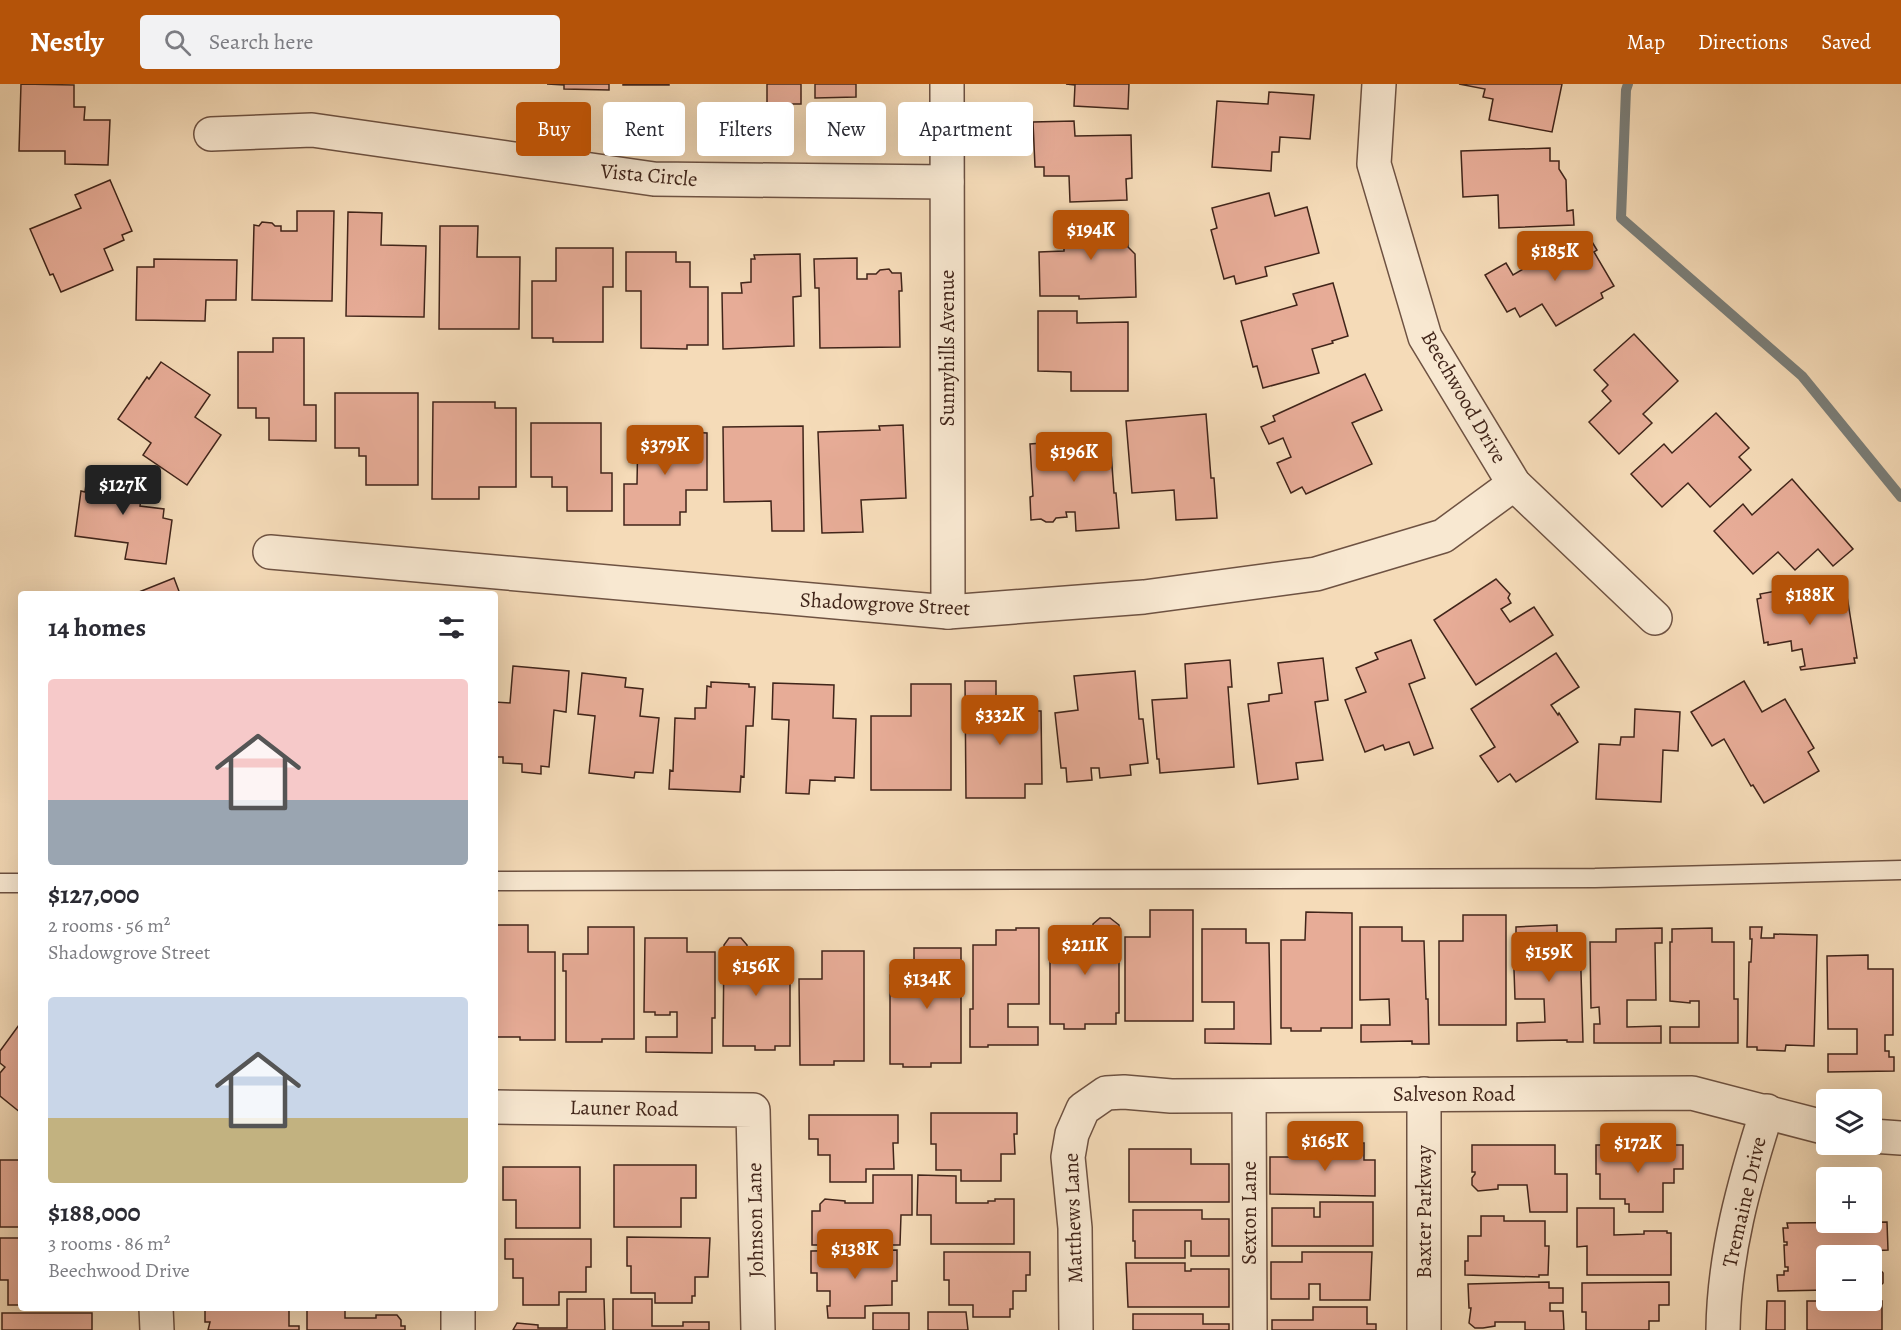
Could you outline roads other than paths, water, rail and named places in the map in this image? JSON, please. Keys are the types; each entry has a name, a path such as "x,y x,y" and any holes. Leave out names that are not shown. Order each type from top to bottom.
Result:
{"street":[{"name":"Sunnyhills Avenue","path":"947,84 948,612"},
{"name":"Beechwood Drive","path":"1379,84 1374,164 1425,337 1514,484 1655,618"},
{"name":"Vista Circle","path":"211,134 312,130 654,179 947,182"},
{"name":"Shadowgrove Street","path":"270,552 948,612 1144,597 1316,574 1443,536 1514,484"},
{"name":"Salveson Road","path":"1083,1109 1106,1093 1124,1092 1171,1096 1692,1093 1816,1125"},
{"name":"Baxter Parkway","path":"1424,1094 1424,1330"},
{"name":"Sexton Lane","path":"1249,1096 1250,1330"},
{"name":"Launer Road","path":"498,1107 753,1110"},
{"name":"Matthews Lane","path":"1076,1330 1075,1228 1068,1157 1072,1134 1083,1109"},
{"name":"Johnson Lane","path":"753,1110 758,1330"},
{"name":"Tremaine Drive","path":"1724,1330 1727,1276 1733,1231 1745,1181 1767,1112"},
{"path":"1882,1137 1901,1138"},
{"path":"156,1311 157,1330"},
{"path":"458,1311 458,1330"}],"lane":[{"path":"498,881 1595,878 1901,870"},
{"path":"0,883 18,883"}],"waterway":[{"path":"1628,84 1621,218 1802,376 1901,497"}]}
